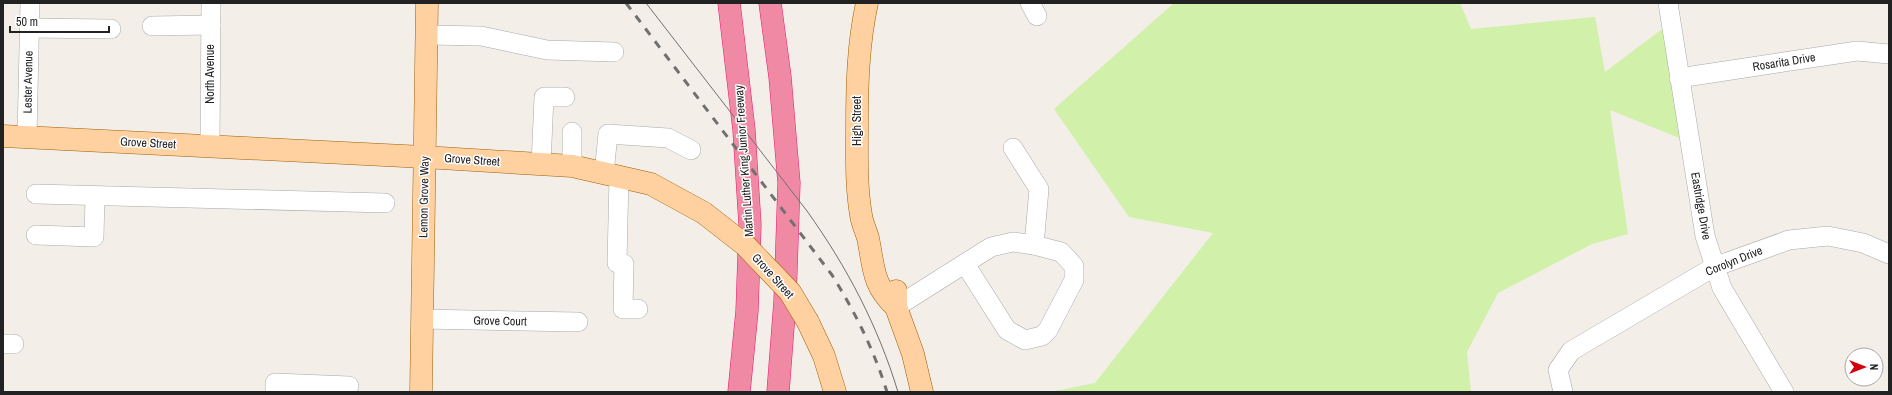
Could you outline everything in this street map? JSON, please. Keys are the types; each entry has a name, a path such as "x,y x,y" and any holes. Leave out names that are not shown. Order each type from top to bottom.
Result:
{"highway":[{"name":"Martin Luther King Junior Freeway","path":"729,3 744,130 750,225 747,311 739,392"},
{"path":"770,3 780,77 788,183 785,302 778,392"}],"main road":[{"name":"Lemon Grove Way","path":"421,392 427,3"},
{"name":"High Street","path":"867,3 861,29 857,79 857,184 861,217 868,239 872,268 885,297 896,307 913,354 922,392"},
{"name":"Grove Street","path":"3,136 572,166 651,184 704,214 746,245 790,292 808,322 824,356 835,392"}],"street":[{"name":"Lester Avenue","path":"27,137 30,3"},
{"name":"North Avenue","path":"210,146 211,3"},
{"name":"Eastridge Drive","path":"1668,3 1705,236 1714,267 1722,288 1784,392"},
{"path":"152,26 211,25"},
{"path":"29,28 110,29"},
{"path":"427,35 481,36 547,50 614,52"},
{"name":"Rosarita Drive","path":"1679,78 1857,51 1889,54"},
{"path":"540,164 544,97 565,97"},
{"path":"572,132 572,166"},
{"path":"638,309 623,309 624,264 617,263 608,134 668,138 691,150"},
{"path":"1013,148 1039,189 1034,244"},
{"path":"36,194 385,203"},
{"path":"36,235 94,237 95,196"},
{"name":"Corolyn Drive","path":"1563,392 1558,370 1571,351 1714,267 1789,240 1828,236 1863,243 1889,254"},
{"path":"896,307 991,247 1012,242 1034,244 1061,252 1074,266 1074,280 1048,330 1042,336 1025,340 1008,330 965,264"},
{"name":"Grove Court","path":"422,319 578,322"},
{"path":"275,392 275,383 349,386"}],"green space":[{"path":"1174,3 1460,3 1471,29 1595,17 1605,72 1670,23 1689,142 1610,110 1628,234 1592,244 1498,293 1467,352 1471,392 1050,392 1095,383 1213,233 1129,217 1054,109"}],"tram line":[{"path":"646,3 822,232 848,275 871,320 898,392"}],"railway":[{"path":"626,3 832,275 863,332 876,361 887,392"}]}
